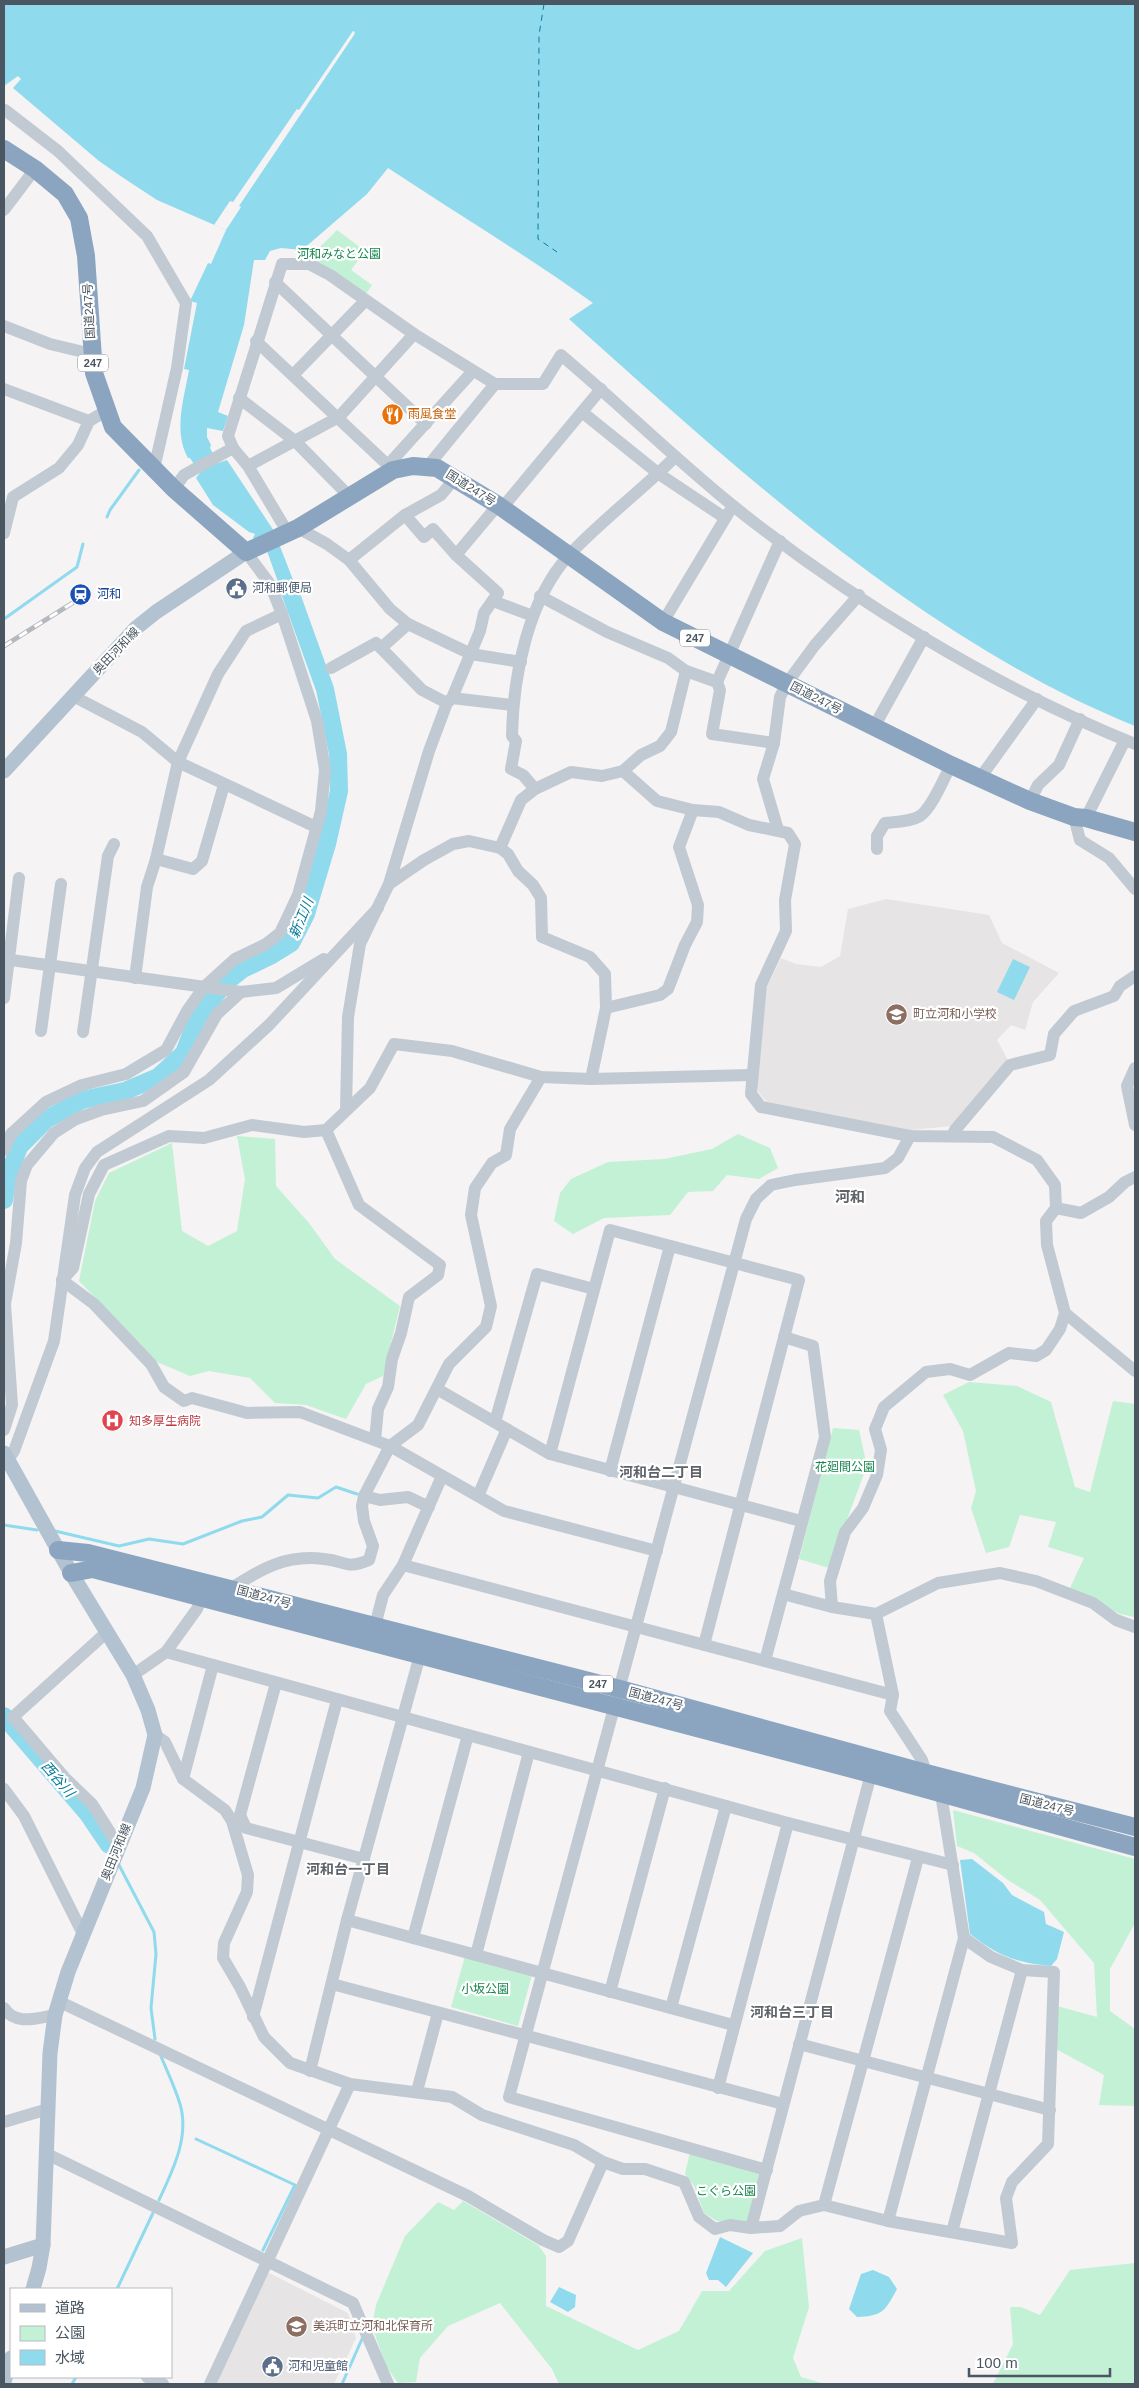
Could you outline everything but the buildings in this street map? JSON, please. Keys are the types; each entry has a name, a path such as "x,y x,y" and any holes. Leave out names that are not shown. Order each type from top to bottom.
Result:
{"highway":[{"name":"国道247号","path":"4,149 35,169 65,194 79,218 86,256 94,373 106,411 116,432 154,470 179,482 250,549 290,532 391,468 428,466 456,477 500,506 664,622 874,727 1030,801 1080,818 1135,832"},
{"name":"国道247号","path":"58,1550 88,1553 620,1689 926,1774 1135,1827"},
{"name":"国道247号","path":"71,1573 93,1569 871,1774 1135,1847"}],"main road":[{"name":"奥田河和線","path":"4,771 143,623 250,549"},
{"name":"奥田河和線","path":"6,1456 71,1573 133,1675 148,1710 155,1735 143,1788 83,1934 57,2008 50,2053 43,2245 33,2288"},
{"path":"7,2256 43,2245"},
{"path":"4,2382 10,2361"}],"street":[{"path":"5,110 58,151 147,236 186,303 177,368 154,470"},
{"path":"4,210 35,169"},
{"path":"228,452 228,436 256,340 282,264 308,264 330,275 414,334 495,384 543,384 561,355 675,457 780,542 924,637 1037,699 1130,742 1080,818 1080,840 1109,858 1135,889"},
{"path":"275,282 426,424"},
{"path":"294,374 365,301"},
{"path":"5,330 50,344 92,354"},
{"path":"248,466 339,417 414,334"},
{"path":"256,340 391,468 426,424 474,371"},
{"path":"428,466 495,384"},
{"path":"456,555 601,389"},
{"path":"4,390 89,421"},
{"path":"239,398 295,441 349,496"},
{"path":"4,533 8,493 59,468 78,445 89,421 106,411"},
{"path":"582,412 659,474 725,518"},
{"path":"228,452 248,466 290,532 327,544 348,560 390,609 408,624 470,654 521,662"},
{"path":"179,482 228,452"},
{"path":"536,789 523,775 511,769 516,741 512,736 512,705 521,662 540,596 569,556 659,474 675,457"},
{"path":"348,560 405,516 441,495 456,477"},
{"path":"664,622 732,505"},
{"path":"346,1110 348,1017 360,944 389,884 429,751 470,654 484,613 498,593 456,555 433,530 424,537 405,516"},
{"path":"774,743 712,734 720,690 717,682 780,542"},
{"path":"4,1150 11,1134 46,1102 82,1085 126,1074 166,1050 186,1011 204,987 235,959 266,944 280,933 298,895 320,811 325,770 317,721 282,614 270,584 250,549"},
{"path":"778,830 763,779 774,743 780,697 787,683 815,645 859,595"},
{"path":"540,596 607,632 668,658 686,671 717,682"},
{"path":"493,601 533,616"},
{"path":"135,978 147,886 156,858 178,762 218,674 246,630 282,614"},
{"path":"381,648 408,624"},
{"path":"874,727 924,637"},
{"path":"332,668 376,643 422,690 450,701 512,705"},
{"path":"500,848 521,800 536,789 571,772 602,776 623,771 641,755 660,746 671,732 686,671"},
{"path":"73,696 142,732 178,762 316,827"},
{"path":"980,778 1037,699"},
{"path":"1030,801 1038,785 1059,765 1080,719"},
{"path":"877,849 877,836 884,823 906,821 921,816 951,764"},
{"path":"623,771 658,801 693,810 719,812 749,824 788,833 795,844 785,900 786,931 761,985 751,1075 751,1094 761,1107 910,1136 993,1137 1037,1160 1055,1186 1056,1208 1046,1222 1047,1245 1065,1313 1060,1329 1046,1350 1036,1356 1009,1353 970,1375 950,1370 926,1372 884,1407 875,1429 881,1450 877,1475 863,1508 845,1532 830,1581 832,1607"},
{"path":"156,858 193,869 202,862 224,784"},
{"path":"606,1008 660,995 668,989 685,945 697,922 698,905 679,847 693,810"},
{"path":"389,884 424,860 453,844 469,841 500,848 508,854 518,871 533,885 541,898 542,937 590,957 605,974 606,1008 591,1079"},
{"path":"83,1032 108,856 114,844"},
{"path":"4,998 6,959 19,878"},
{"path":"41,1031 61,884"},
{"path":"6,1456 14,1451 54,1341 75,1195 84,1168 97,1152 208,1080 269,1025 378,908"},
{"path":"6,959 236,992 276,988 335,952"},
{"path":"952,1136 1010,1065 1050,1054 1054,1034 1074,1011 1114,996 1120,986 1135,976"},
{"path":"4,1430 12,1405 5,1304 16,1243 21,1182 27,1165 54,1133 76,1120 101,1110 143,1101 184,1072 217,1014 236,992"},
{"path":"62,1280 73,1268 89,1194 104,1165 169,1136 204,1138 252,1125 304,1132 326,1130 370,1088 394,1044 452,1050 542,1077 591,1079 751,1075"},
{"path":"1135,1068 1127,1086 1135,1125"},
{"path":"230,1589 264,1566 289,1560 324,1558 353,1567 369,1560 373,1546 364,1521 362,1506 364,1496 390,1446 418,1425 449,1364 486,1327 490,1306 472,1215 475,1188 492,1163 506,1154 510,1128 542,1077"},
{"path":"326,1130 359,1205 440,1265 438,1275 409,1297 401,1333 392,1359 388,1388 378,1409 375,1440"},
{"path":"767,2170 509,2097 544,1974 746,1218 756,1199 772,1185 795,1180 868,1172 885,1168 898,1158 910,1136"},
{"path":"1056,1208 1081,1212 1109,1196 1125,1182 1135,1178"},
{"path":"550,1454 610,1230 799,1280 704,1645"},
{"path":"610,1471 670,1246"},
{"path":"495,1422 536,1274 594,1289"},
{"path":"62,1280 94,1304 151,1364 164,1387 184,1401 192,1398 247,1413 300,1412 390,1446 504,1511 657,1551"},
{"path":"1065,1313 1135,1372"},
{"path":"765,1661 824,1436 813,1346 784,1337"},
{"path":"437,1389 550,1454 801,1521"},
{"path":"478,1496 507,1429"},
{"path":"375,1626 382,1596 404,1565 442,1476"},
{"path":"364,1496 380,1500 408,1497 429,1507"},
{"path":"404,1565 893,1695"},
{"path":"783,1594 832,1607 876,1614 938,1583 1000,1573 1036,1581 1093,1603 1116,1620 1135,1626"},
{"path":"133,1675 166,1652 197,1609 201,1598"},
{"path":"876,1614 893,1695 890,1711 922,1760 926,1774"},
{"path":"107,1632 14,1717 64,1777 92,1804 118,1845"},
{"path":"166,1652 788,1823 918,1858 953,1865"},
{"path":"310,2072 347,1920 420,1654"},
{"path":"183,1779 213,1665"},
{"path":"276,1683 240,1815 246,1828 364,1859"},
{"path":"253,2017 337,1700"},
{"path":"155,1735 165,1742 183,1779 225,1810 232,1821 248,1875 247,1892 224,1943 223,1958 240,1987 264,2037 290,2063 310,2072 350,2084 417,2091 452,2097 482,2115 574,2145 603,2162 623,2169 645,2169 684,2182 699,2217 716,2229 730,2225 751,2228 780,2226 799,2211 824,2206 888,2222 1012,2243 1006,2198 1012,2182 1048,2144 1054,1972 1022,1970 990,1957 964,1938"},
{"path":"413,1938 468,1735"},
{"path":"476,1955 530,1752"},
{"path":"751,2228 871,1774"},
{"path":"610,1992 665,1788"},
{"path":"4,1789 24,1816 83,1934"},
{"path":"888,2222 964,1938 941,1794"},
{"path":"672,2008 726,1806"},
{"path":"718,2088 733,2025 788,1823"},
{"path":"824,2206 918,1858"},
{"path":"347,1920 733,2025"},
{"path":"952,2232 1022,1970"},
{"path":"332,1984 783,2104"},
{"path":"4,2008 8,2015 21,2020 57,2008 468,2196 543,2240 559,2246 568,2241 603,2162"},
{"path":"417,2091 438,2013"},
{"path":"799,2044 1050,2110"},
{"path":"210,2384 350,2084"},
{"path":"4,2122 48,2109"},
{"path":"47,2154 353,2303 388,2384"},
{"path":"148,2378 163,2384"}],"shaded area":[{"name":"町立河和小学校","path":"886,899 989,915 1002,943 1059,973 1033,1002 1025,1030 1011,1025 997,1040 1009,1062 952,1126 911,1130 767,1102 758,1092 757,1076 767,987 781,958 796,964 821,967 840,956 848,909"},
{"name":"美浜町立河和北保育所","path":"267,2272 348,2313 356,2338 334,2384 215,2384"}],"green space":[{"name":"河和みなと公園","path":"337,230 365,251 351,270 372,285 366,294 310,257"},
{"path":"738,1134 770,1148 778,1168 759,1179 727,1175 713,1191 688,1192 670,1215 604,1218 573,1234 554,1221 560,1193 571,1179 608,1162 664,1159 712,1149"},
{"path":"237,1136 275,1139 276,1186 309,1223 335,1259 400,1306 383,1376 366,1384 346,1419 306,1405 275,1403 250,1378 209,1371 190,1376 157,1362 79,1281 95,1201 109,1173 172,1143 182,1231 208,1246 237,1231 245,1179"},
{"path":"969,1382 1017,1386 1051,1402 1075,1487 1090,1492 1113,1401 1135,1404 1135,1617 1120,1614 1070,1588 1084,1558 1048,1547 1056,1522 1020,1515 1009,1547 986,1553 971,1508 976,1491 963,1431 943,1395"},
{"name":"花廻間公園","path":"833,1428 859,1430 866,1462 865,1471 829,1568 799,1559"},
{"path":"953,1810 1135,1859 1135,1923 1110,1969 1110,2011 1135,2029 1135,2106 1099,2105 1104,2075 1056,2049 1057,2006 1097,2017 1094,1963 1040,1900 1005,1878 974,1853 957,1846"},
{"name":"小坂公園","path":"465,1956 532,1975 518,2026 451,2007"},
{"name":"こぐら公園","path":"690,2152 759,2174 747,2223 717,2221 704,2213 694,2186 685,2174"},
{"path":"463,2201 538,2245 546,2256 546,2306 638,2350 679,2331 702,2291 729,2291 765,2251 802,2238 809,2307 793,2358 801,2377 825,2384 559,2384 552,2369 500,2303 448,2326 420,2358 416,2382 398,2383 386,2366 372,2326 376,2305 405,2236 438,2202 454,2210"},
{"path":"1135,2263 1135,2384 993,2384 1013,2344 1010,2307 1021,2307 1040,2315 1070,2270"}],"water":[{"path":"4,4 1135,4 1135,726 1056,690 981,647 907,600 836,547 699,435 569,319 593,303 517,251 388,168 367,194 302,250 281,248 270,251 265,260 254,260 244,325 218,412 228,416 223,431 207,428 210,448 218,463 227,460 274,531 304,608 289,613 267,551 253,538 255,534 249,532 213,505 196,478 200,473 190,458 188,458 181,437 181,415 189,370 184,369 197,303 190,301 208,263 211,264 226,230 157,200 99,161 13,88 21,79 18,76 4,86"},
{"path":"1013,959 1030,967 1014,1000 997,992"},
{"path":"972,1859 1003,1883 1012,1895 1044,1912 1046,1924 1064,1932 1057,1959 1051,1966 1008,1957 990,1948 970,1934 960,1860"},
{"path":"720,2237 753,2253 726,2287 718,2280 709,2280 706,2273"},
{"path":"873,2270 889,2277 897,2289 886,2307 878,2314 857,2317 849,2309 861,2274"},
{"path":"559,2287 576,2295 575,2307 568,2312 550,2302"}],"pier":[{"path":"353,31 355,32 354,35 239,206 241,207 226,230 214,225 230,201 233,202 297,109 299,110"}],"waterway":[{"path":"107,517 139,470"},
{"path":"4,619 77,567 83,544"},
{"name":"新江川","path":"4,1200 7,1180 19,1147 47,1119 82,1100 125,1091 158,1077 184,1053 197,1019 225,983 243,969 291,943 306,914 327,844 339,791 338,754 325,689 289,589"},
{"path":"55,1531 119,1546 149,1539 183,1544 242,1521 262,1517 288,1495 318,1498 336,1487 357,1494"},
{"path":"4,1525 37,1530"},
{"name":"西谷川","path":"4,1716 88,1814 109,1845"},
{"path":"119,1865 154,1932 156,1954 151,2008 155,2039"},
{"path":"159,2200 174,2166 183,2129 183,2116 180,2104 160,2054"},
{"path":"196,2139 295,2185 263,2250"},
{"path":"117,2288 153,2213"},
{"path":"342,2384 362,2339"},
{"path":"72,2384 75,2378"}],"ferry route":[{"path":"544,4 539,35 538,239 557,252"}],"railway":[{"path":"4,646 82,597"}],"place":[{"name":"雨風食堂","path":"392,414"},
{"name":"河和郵便局","path":"236,588"},
{"name":"河和","path":"81,594"},
{"name":"町立河和小学校","path":"897,1014"},
{"name":"知多厚生病院","path":"113,1421"},
{"name":"美浜町立河和北保育所","path":"297,2326"},
{"name":"河和児童館","path":"272,2366"}],"district":[{"name":"河和","path":"850,1197"},
{"name":"河和台二丁目","path":"661,1472"},
{"name":"河和台一丁目","path":"348,1869"},
{"name":"河和台三丁目","path":"792,2012"}]}
